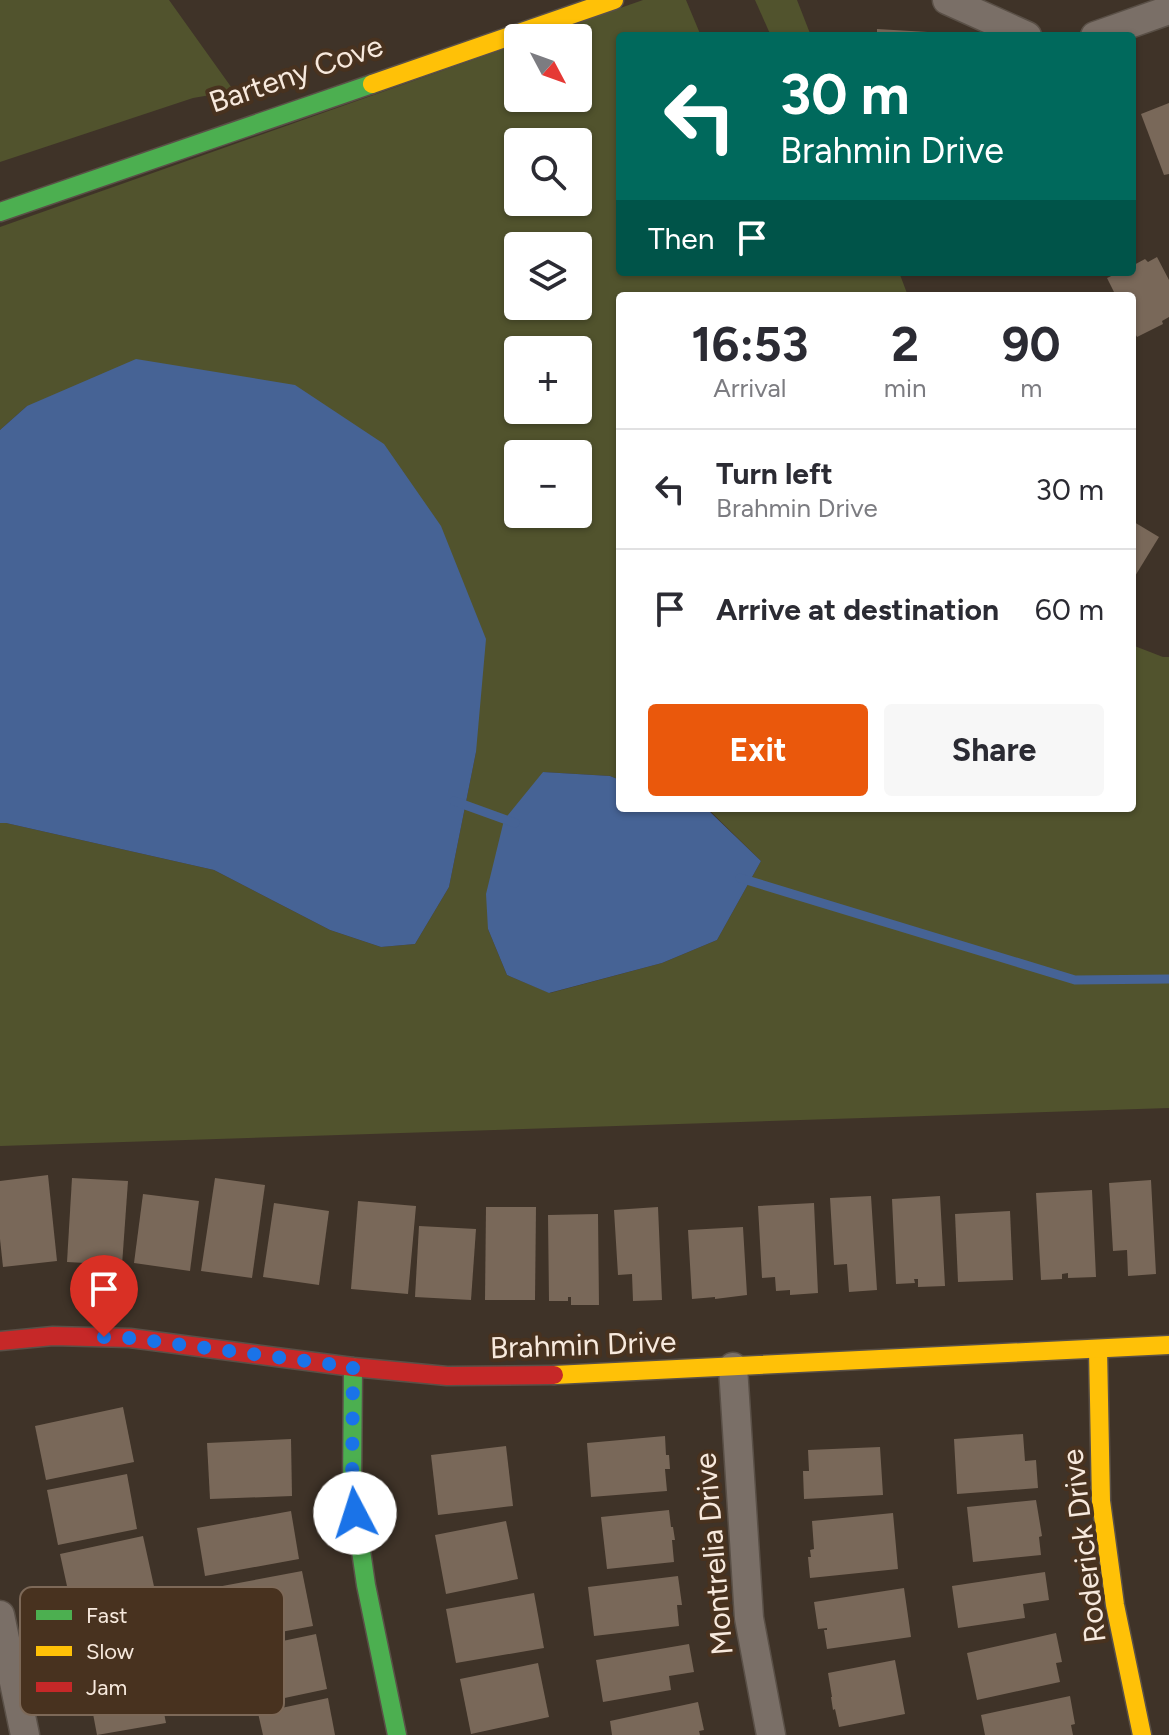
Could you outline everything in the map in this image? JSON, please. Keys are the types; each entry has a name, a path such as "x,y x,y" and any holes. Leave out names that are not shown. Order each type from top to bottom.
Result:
{"street":[{"name":"Barteny Cove","path":"0,212 614,0"},
{"path":"947,0 1018,32"},
{"path":"1106,32 1169,10"},
{"name":"Brahmin Drive","path":"0,1341 53,1336 130,1338 353,1367 463,1376 542,1376 1169,1345"},
{"name":"Roderick Drive","path":"1098,1349 1101,1501 1115,1605 1142,1735"},
{"path":"353,1367 352,1489 366,1585 397,1735"},
{"name":"Montrelia Drive","path":"733,1367 749,1618 771,1735"},
{"path":"0,1615 20,1711"},
{"path":"21,1715 25,1735"}],"green space":[{"path":"0,0 169,0 234,91 193,98 0,162"},
{"path":"643,0 686,0 699,32 616,32 616,276 900,276 906,292 616,292 616,778 543,772 488,929 507,975 550,993 662,963 717,940 761,861 711,812 1136,812 1136,647 1169,657 1169,1108 0,1146 0,823 214,870 330,930 381,947 415,944 449,887 476,752 27,406 0,430 0,227 504,49 504,112 592,112 592,24 575,24"},
{"path":"755,0 797,0 809,32 769,32"}],"water":[{"path":"136,359 295,385 384,444 441,526 486,639 476,752 449,887 415,944 381,947 330,930 214,870 0,823 0,430 27,406"},
{"path":"543,772 610,776 616,778 616,812 710,812 761,861 717,940 662,963 549,993 507,975 488,929 486,894 504,820"}],"building":[{"path":"877,29 928,32 877,32"},
{"path":"1169,103 1169,174 1164,175 1141,114"},
{"path":"1157,257 1169,280 1169,317 1162,321 1163,324 1137,337 1136,292 1114,292 1107,278 1136,276 1136,264 1145,259 1148,262"},
{"path":"1136,523 1159,537 1136,574"},
{"path":"48,1175 57,1261 3,1267 0,1181"},
{"path":"72,1178 128,1181 122,1265 67,1262"},
{"path":"215,1178 265,1185 252,1278 201,1271"},
{"path":"1151,1180 1156,1274 1128,1276 1127,1250 1113,1251 1109,1183"},
{"path":"1092,1190 1096,1277 1068,1278 1068,1273 1062,1274 1062,1279 1041,1280 1036,1193"},
{"path":"143,1194 199,1201 190,1271 134,1263"},
{"path":"871,1196 877,1290 849,1292 847,1264 834,1265 830,1198"},
{"path":"940,1196 945,1286 918,1287 918,1279 914,1279 915,1283 896,1284 892,1199"},
{"path":"358,1201 416,1206 408,1294 351,1289"},
{"path":"274,1203 329,1211 319,1285 263,1277"},
{"path":"814,1203 818,1293 790,1295 790,1290 776,1291 775,1277 762,1278 758,1206"},
{"path":"486,1207 536,1207 535,1300 485,1300"},
{"path":"658,1207 662,1300 633,1301 632,1274 618,1275 614,1210"},
{"path":"1010,1211 1013,1280 958,1282 955,1214"},
{"path":"598,1214 599,1305 571,1305 571,1297 568,1301 549,1301 548,1215"},
{"path":"419,1226 476,1229 471,1300 415,1297"},
{"path":"743,1227 747,1295 692,1299 688,1230"},
{"path":"123,1407 134,1462 46,1480 35,1426"},
{"path":"1023,1434 1025,1461 1036,1460 1038,1488 957,1494 954,1439"},
{"path":"665,1436 670,1469 665,1469 667,1491 591,1497 587,1443"},
{"path":"291,1439 292,1496 210,1499 207,1443"},
{"path":"506,1446 513,1506 438,1515 431,1455"},
{"path":"880,1447 883,1495 804,1499 803,1471 809,1471 808,1450"},
{"path":"127,1474 137,1529 58,1545 47,1490"},
{"path":"1036,1500 1042,1536 1039,1537 1041,1555 973,1562 967,1507"},
{"path":"669,1510 675,1540 672,1540 674,1562 607,1569 601,1517"},
{"path":"291,1511 299,1559 205,1576 197,1528"},
{"path":"893,1513 898,1569 810,1578 808,1557 811,1557 810,1550 814,1549 812,1521"},
{"path":"506,1521 518,1579 446,1594 435,1535"},
{"path":"143,1536 154,1587 67,1587 60,1554"},
{"path":"302,1571 313,1626 284,1631 284,1587 217,1587"},
{"path":"1045,1572 1049,1600 1023,1604 1025,1618 958,1628 952,1586"},
{"path":"678,1576 682,1605 677,1605 679,1626 594,1636 588,1587"},
{"path":"904,1588 911,1637 827,1649 824,1630 827,1628 818,1629 814,1602"},
{"path":"534,1593 544,1648 456,1663 446,1609"},
{"path":"1056,1633 1062,1662 1056,1663 1060,1682 977,1700 967,1653"},
{"path":"316,1634 327,1689 284,1698 284,1641"},
{"path":"689,1644 694,1672 669,1676 671,1690 603,1702 596,1660"},
{"path":"895,1660 905,1714 839,1727 833,1710 828,1673"},
{"path":"538,1663 549,1717 471,1734 460,1679"},
{"path":"1070,1696 1075,1724 1071,1725 1073,1735 985,1735 981,1715"},
{"path":"328,1698 335,1735 263,1735 258,1715 284,1715 284,1707"},
{"path":"698,1702 704,1730 699,1731 700,1735 612,1735 610,1721"},
{"path":"93,1715 164,1715 166,1723 97,1735"}],"waterway":[{"path":"454,801 515,823"},
{"path":"740,878 1075,980 1169,979"}],"traffic: fast":[{"path":"0,212 372,84"},
{"path":"353,1367 352,1489 366,1585 397,1735"}],"traffic: slow":[{"path":"372,84 614,0"},
{"path":"554,1375 1169,1345"},
{"path":"1098,1349 1101,1501 1115,1605 1142,1735"}],"traffic: jam":[{"path":"0,1341 53,1336 130,1338 447,1376 554,1375"}],"route":[{"path":"104,1337 353,1367 352,1489 355,1513"}]}
